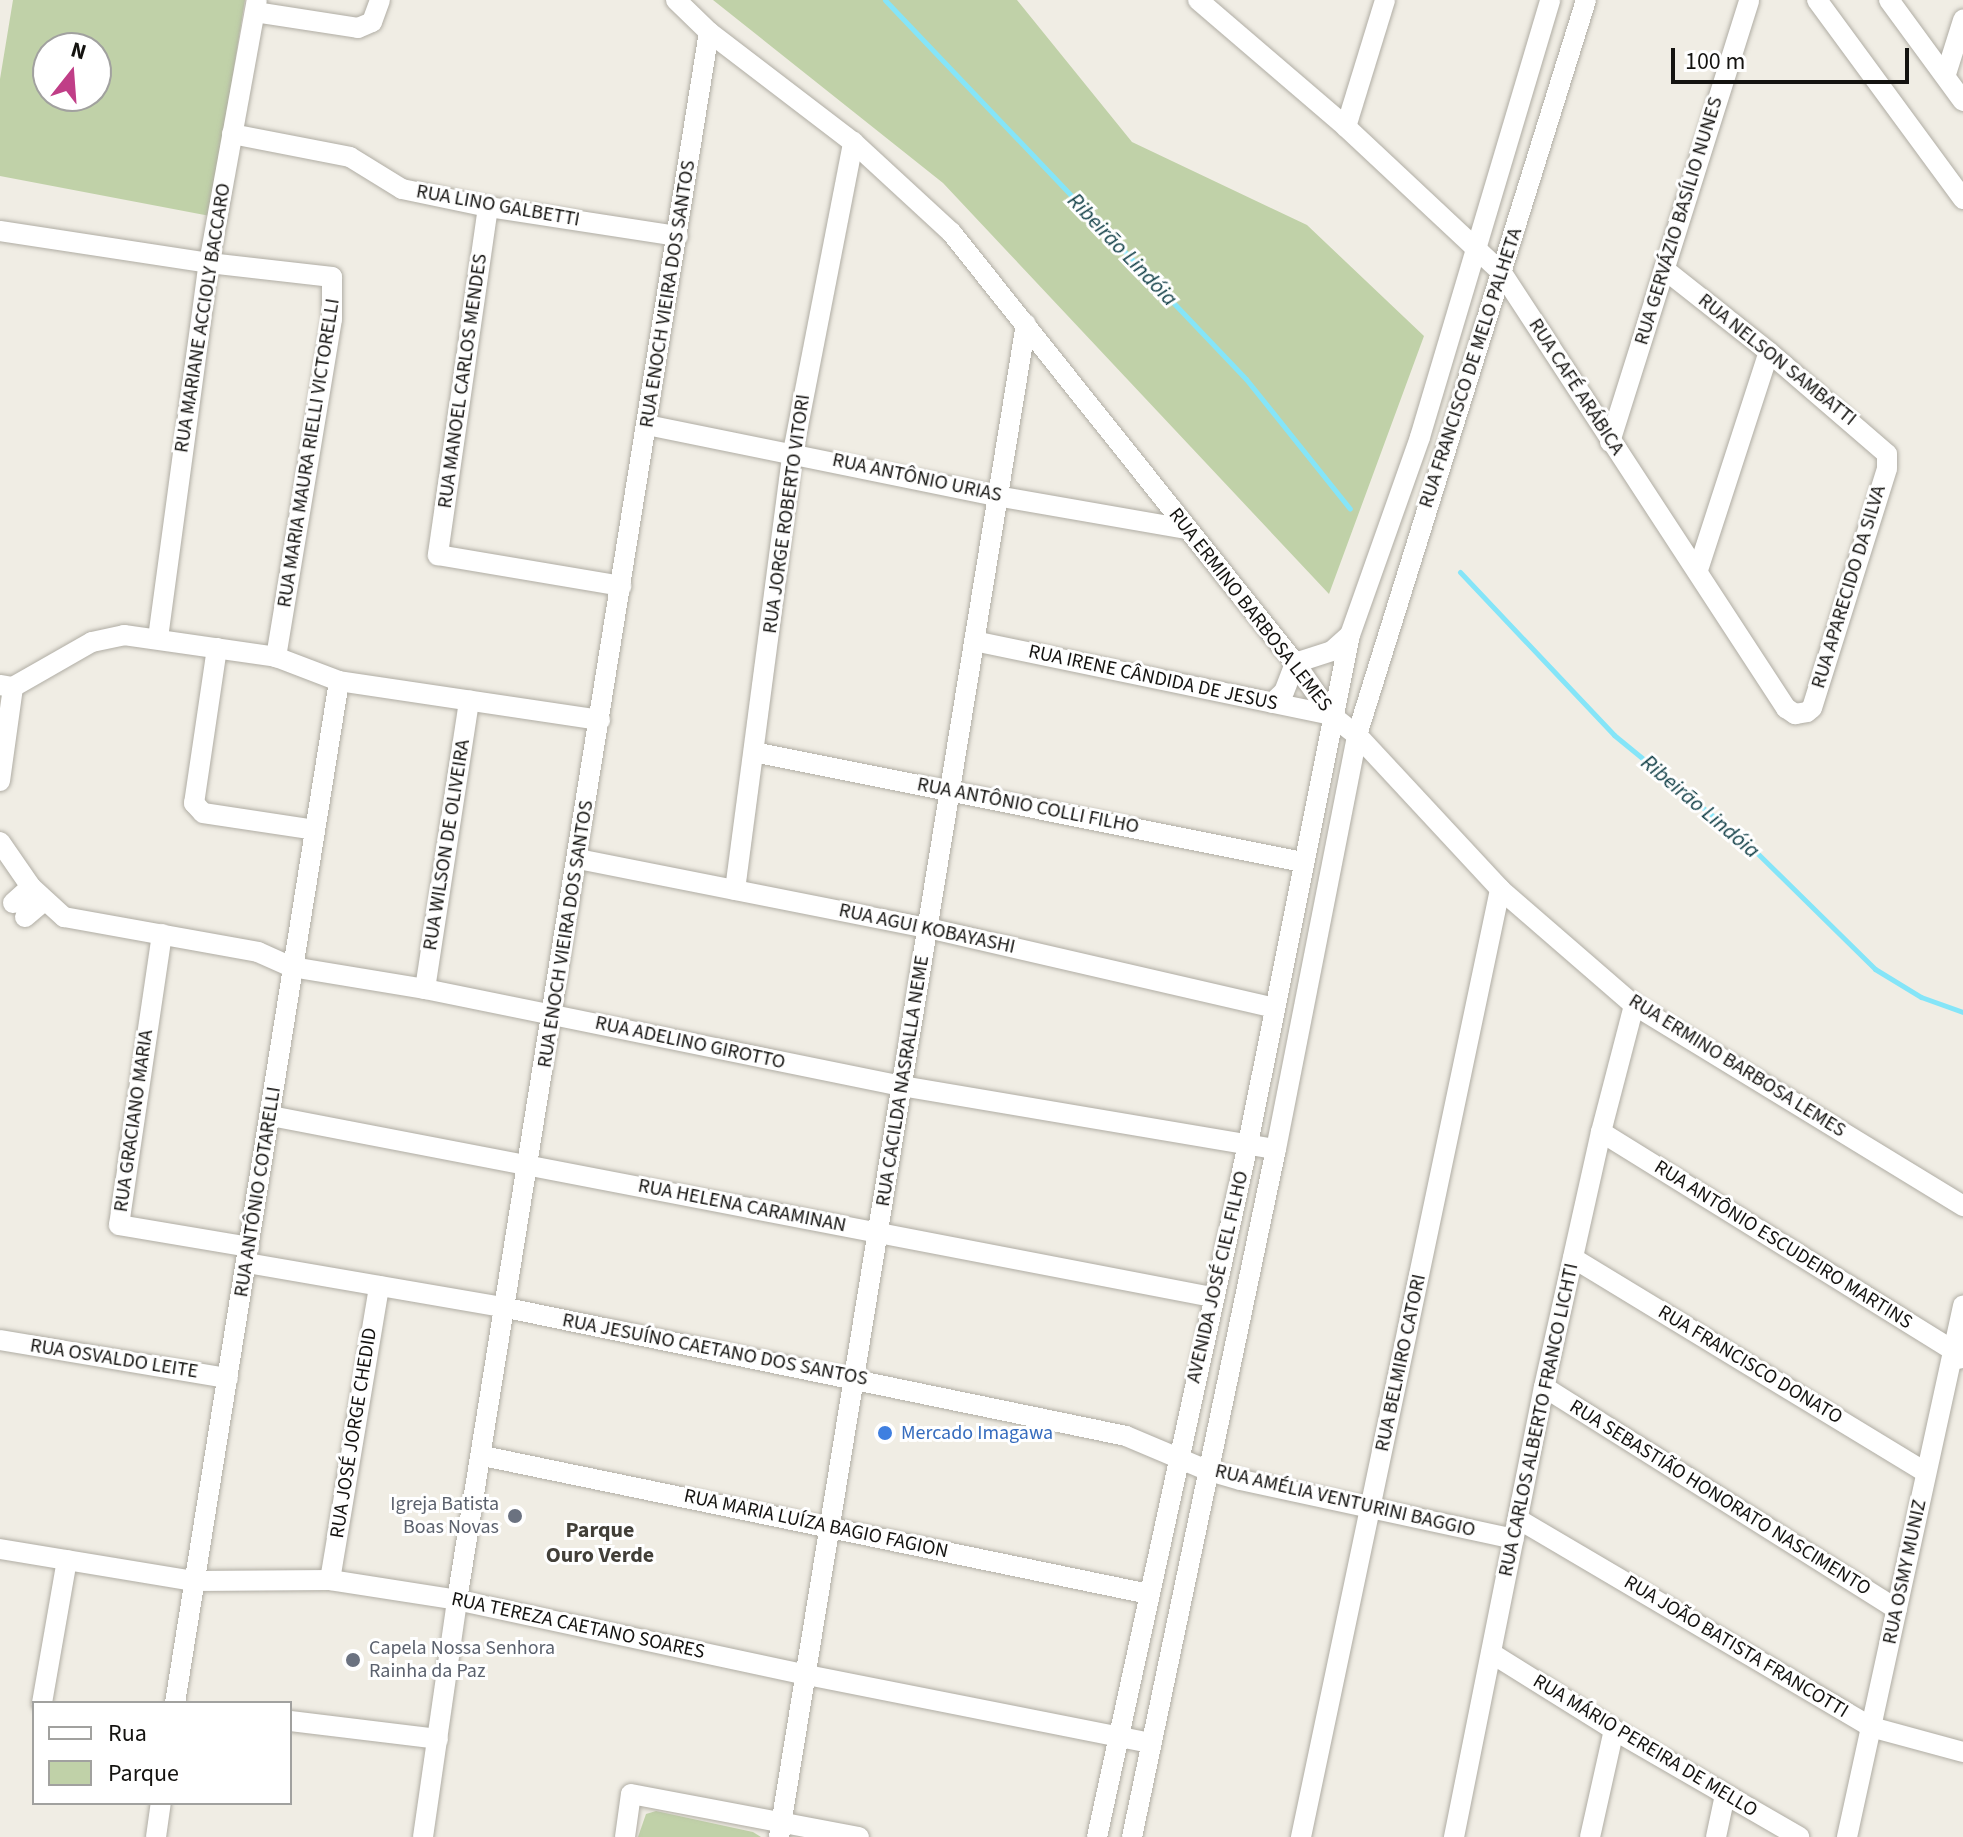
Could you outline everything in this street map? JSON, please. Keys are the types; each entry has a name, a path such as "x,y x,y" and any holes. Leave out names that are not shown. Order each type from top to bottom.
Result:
{"street":[{"path":"256,6 358,28 372,22 380,0"},
{"name":"RUA ERMINO BARBOSA LEMES","path":"676,0 709,32 853,142 951,232 1295,663 1331,715 1357,735 1500,889 1634,1005 1963,1206"},
{"name":"RUA CAFÉ ARÁBICA","path":"1198,0 1216,8 1478,247 1502,273 1786,708 1801,714"},
{"path":"1346,127 1385,0"},
{"name":"RUA FRANCISCO DE MELO PALHETA","path":"1331,715 1350,635 1420,437 1550,0"},
{"name":"RUA FRANCISCO DE MELO PALHETA","path":"1357,735 1586,0"},
{"name":"RUA GERVÁZIO BASÍLIO NUNES","path":"1610,442 1749,0"},
{"path":"1889,0 1954,63"},
{"path":"1822,2 1963,199"},
{"name":"RUA MARIANE ACCIOLY BACCARO","path":"158,638 209,263 256,6"},
{"path":"1963,20 1954,63 1963,101"},
{"name":"RUA ENOCH VIEIRA DOS SANTOS","path":"423,1837 457,1600 507,1308 709,32"},
{"name":"RUA LINO GALBETTI","path":"232,134 350,157 402,189 488,207 678,236"},
{"name":"RUA JORGE ROBERTO VITORI","path":"735,890 793,452 853,142"},
{"name":"RUA MANOEL CARLOS MENDES","path":"488,207 438,555 621,586"},
{"path":"0,231 209,263"},
{"name":"RUA MARIA MAURA RIELLI VICTORELLI","path":"209,263 325,274 332,277 334,284 276,657"},
{"name":"RUA NELSON SAMBATTI","path":"1664,269 1769,352 1887,454"},
{"name":"RUA CACILDA NASRALLA NEME","path":"780,1830 1026,324"},
{"path":"1698,570 1769,352"},
{"name":"RUA ANTÔNIO URIAS","path":"647,425 793,452 997,496 1186,529"},
{"name":"RUA APARECIDO DA SILVA","path":"1801,714 1812,708 1887,468 1887,454"},
{"path":"0,781 6,686 92,642 118,635 158,638 276,657 339,681 600,720"},
{"path":"1272,703 1284,692 1295,663 1332,651 1350,635"},
{"name":"RUA IRENE CÂNDIDA DE JESUS","path":"974,641 1331,715"},
{"path":"217,648 194,803 203,813 315,830"},
{"name":"RUA ANTÔNIO COTARELLI","path":"175,1701 339,681"},
{"name":"RUA WILSON DE OLIVEIRA","path":"425,989 469,700"},
{"name":"AVENIDA JOSÉ CIEL FILHO","path":"1097,1837 1212,1297 1248,1144 1331,715"},
{"name":"AVENIDA JOSÉ CIEL FILHO","path":"1132,1837 1276,1149 1357,735"},
{"name":"RUA ANTÔNIO COLLI FILHO","path":"754,752 1302,862"},
{"name":"RUA ADELINO GIROTTO","path":"0,842 38,894 64,917 258,952 292,967 425,989 902,1086 1276,1149"},
{"name":"RUA AGUI KOBAYASHI","path":"578,859 928,928 1274,1008"},
{"name":"RUA BELMIRO CATORI","path":"1301,1837 1500,889"},
{"path":"19,910 38,894"},
{"name":"RUA GRACIANO MARIA","path":"162,934 119,1225 248,1255"},
{"name":"RUA CARLOS ALBERTO FRANCO LICHTI","path":"1454,1837 1544,1387 1601,1132 1634,1005"},
{"name":"RUA HELENA CARAMINAN","path":"271,1116 1212,1297"},
{"name":"RUA ANTÔNIO ESCUDEIRO MARTINS","path":"1601,1132 1958,1356"},
{"name":"RUA JESUÍNO CAETANO DOS SANTOS","path":"248,1255 379,1286 507,1308 1126,1436 1177,1458"},
{"name":"RUA FRANCISCO DONATO","path":"1573,1258 1926,1473"},
{"name":"RUA JOSÉ JORGE CHEDID","path":"330,1580 379,1286"},
{"name":"RUA OSMY MUNIZ","path":"1847,1837 1926,1473 1958,1356 1963,1306"},
{"name":"RUA OSVALDO LEITE","path":"0,1340 228,1378"},
{"name":"RUA SEBASTIÃO HONORATO NASCIMENTO","path":"1544,1387 1897,1609"},
{"name":"RUA MARIA LUÍZA BAGIO FAGION","path":"483,1456 1149,1594"},
{"name":"RUA AMÉLIA VENTURINI BAGGIO","path":"1177,1458 1209,1471 1370,1508 1516,1529"},
{"name":"RUA JOÃO BATISTA FRANCOTTI","path":"1516,1529 1871,1727 1963,1752"},
{"name":"RUA TEREZA CAETANO SOARES","path":"0,1549 194,1581 330,1580 457,1600 807,1675 1151,1743"},
{"path":"42,1701 67,1560"},
{"name":"RUA MÁRIO PEREIRA DE MELLO","path":"1491,1653 1614,1730 1799,1837"},
{"path":"292,1721 438,1739"},
{"path":"1590,1837 1614,1730"},
{"path":"625,1837 631,1794 780,1830 859,1837"},
{"path":"1716,1837 1725,1795"},
{"path":"156,1837 161,1805"}],"green space":[{"path":"13,0 245,0 210,216 0,176 0,79"},
{"path":"713,0 1017,0 1132,142 1307,225 1424,336 1329,594 943,183"},
{"path":"656,1811 753,1832 761,1837 638,1837 646,1814"}],"waterway":[{"name":"Ribeirão Lindóia","path":"885,0 1246,379 1350,509"},
{"name":"Ribeirão Lindóia","path":"1460,572 1614,735 1751,847 1875,969 1921,997 1963,1012"}],"place":[{"name":"Mercado Imagawa","path":"885,1433"},
{"name":"Igreja Batista Boas Novas","path":"515,1516"},
{"name":"Capela Nossa Senhora Rainha da Paz","path":"353,1660"}],"district":[{"name":"Parque Ouro Verde","path":"600,1542"}]}
